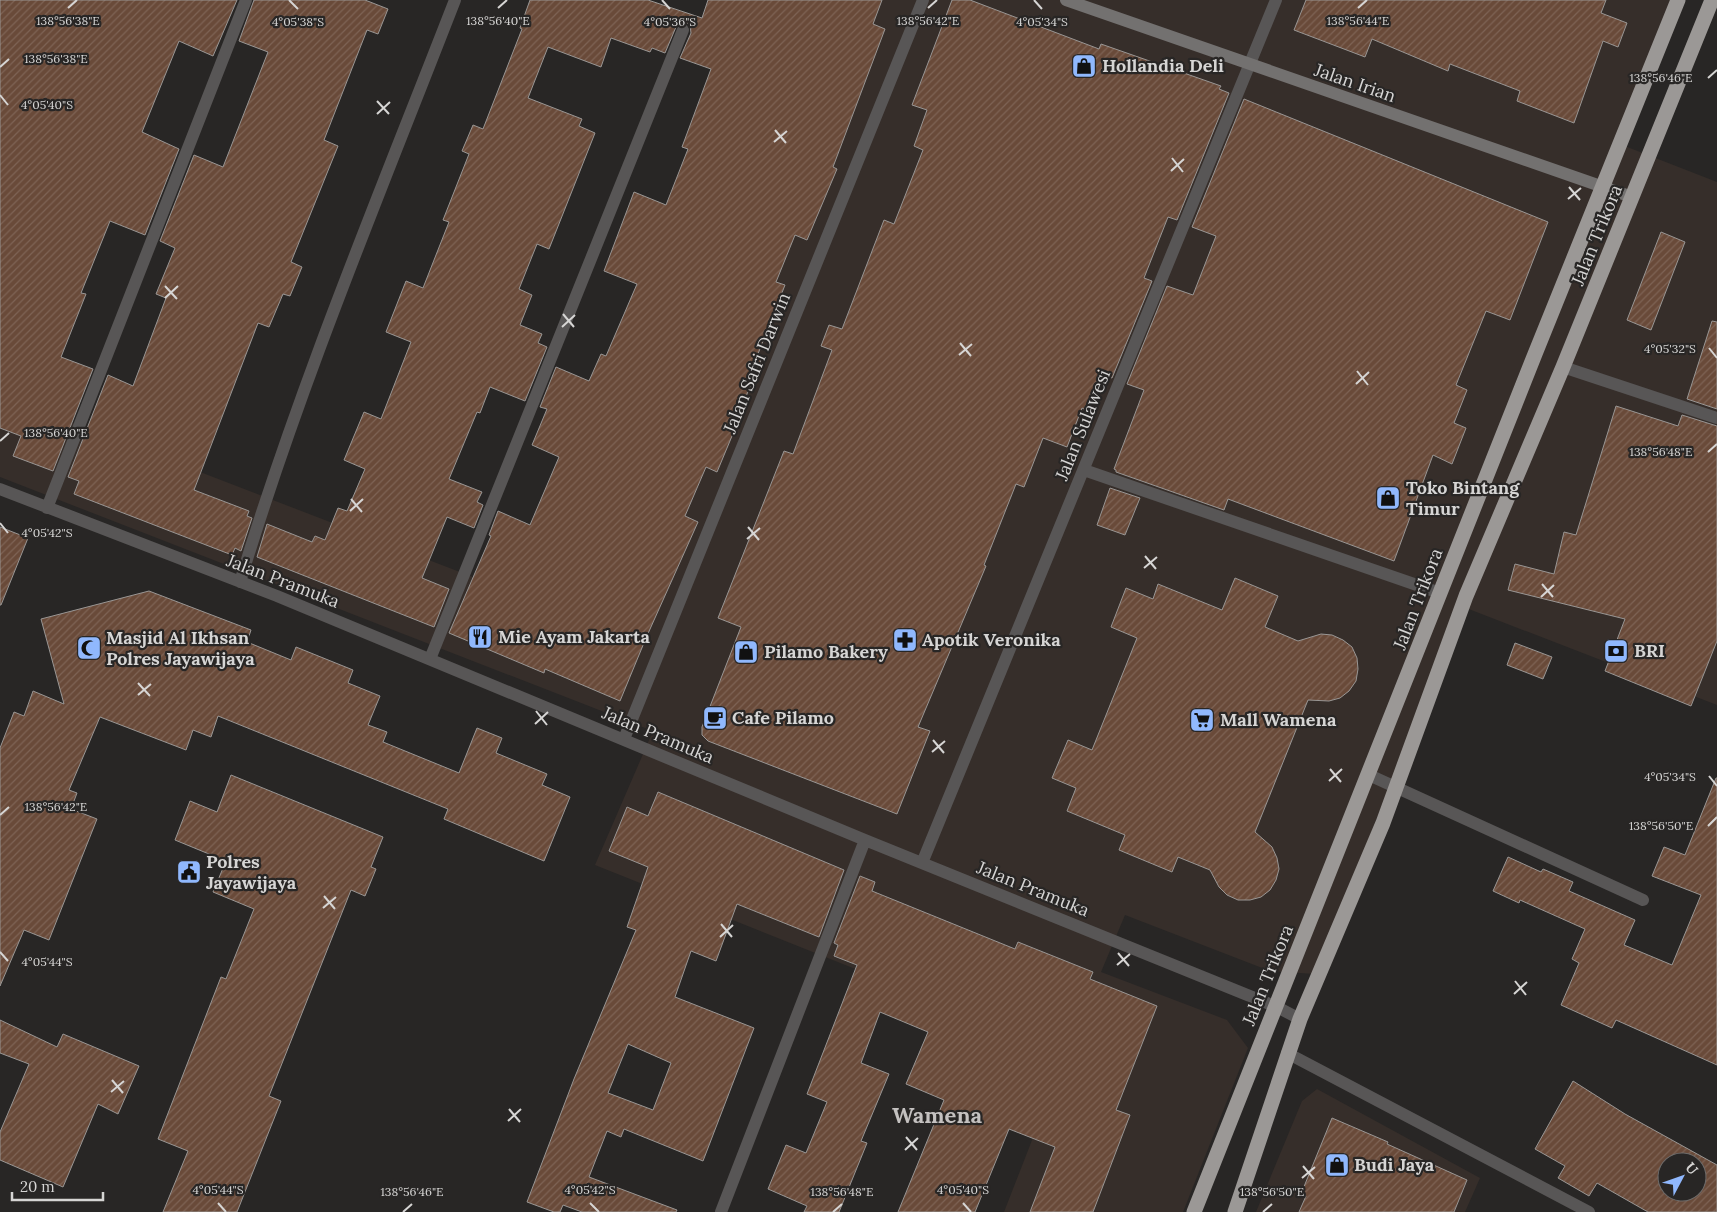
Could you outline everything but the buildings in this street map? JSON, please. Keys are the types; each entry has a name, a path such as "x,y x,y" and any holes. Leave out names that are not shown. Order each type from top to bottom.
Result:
{"highway":[{"name":"Jalan Trikora","path":"1194,1212 1678,0"},
{"name":"Jalan Trikora","path":"1235,1212 1287,1053 1397,786 1466,596 1564,367 1712,0"}],"main road":[{"name":"Jalan Irian","path":"1066,0 1632,197"}],"street":[{"path":"47,508 246,0"},
{"path":"240,582 268,493 334,311 455,0"},
{"name":"Jalan Safri Darwin","path":"624,739 923,0"},
{"name":"Jalan Sulawesi","path":"922,862 1276,0"},
{"path":"430,659 683,30"},
{"path":"1564,367 1717,418"},
{"path":"1084,470 1440,593"},
{"name":"Jalan Pramuka","path":"0,489 240,582 430,659 865,840 1276,1007 1300,1019"},
{"path":"1369,775 1397,786 1643,900"},
{"path":"721,1212 865,840"},
{"path":"1287,1053 1589,1212"}],"shaded area":[{"path":"783,0 1671,0 1617,143 1717,182 1717,705 1461,606 1315,974 1270,971 1125,915 1101,972 1227,1020 1248,1048 1183,1212 1004,1212 1066,1053 595,865 653,731 0,477 0,395 569,614"},
{"path":"1317,1089 1480,1178 1465,1212 1256,1212 1302,1101"}],"place":[{"name":"Hollandia Deli","path":"1084,66"},
{"name":"Toko Bintang Timur","path":"1388,498"},
{"name":"Mie Ayam Jakarta","path":"480,637"},
{"name":"Apotik Veronika","path":"905,640"},
{"name":"Masjid Al Ikhsan Polres Jayawijaya","path":"89,648"},
{"name":"BRI","path":"1616,651"},
{"name":"Pilamo Bakery","path":"746,652"},
{"name":"Cafe Pilamo","path":"715,718"},
{"name":"Mall Wamena","path":"1202,720"},
{"name":"Polres Jayawijaya","path":"189,872"},
{"name":"Budi Jaya","path":"1337,1165"}],"district":[{"name":"Wamena","path":"937,1115"}]}
